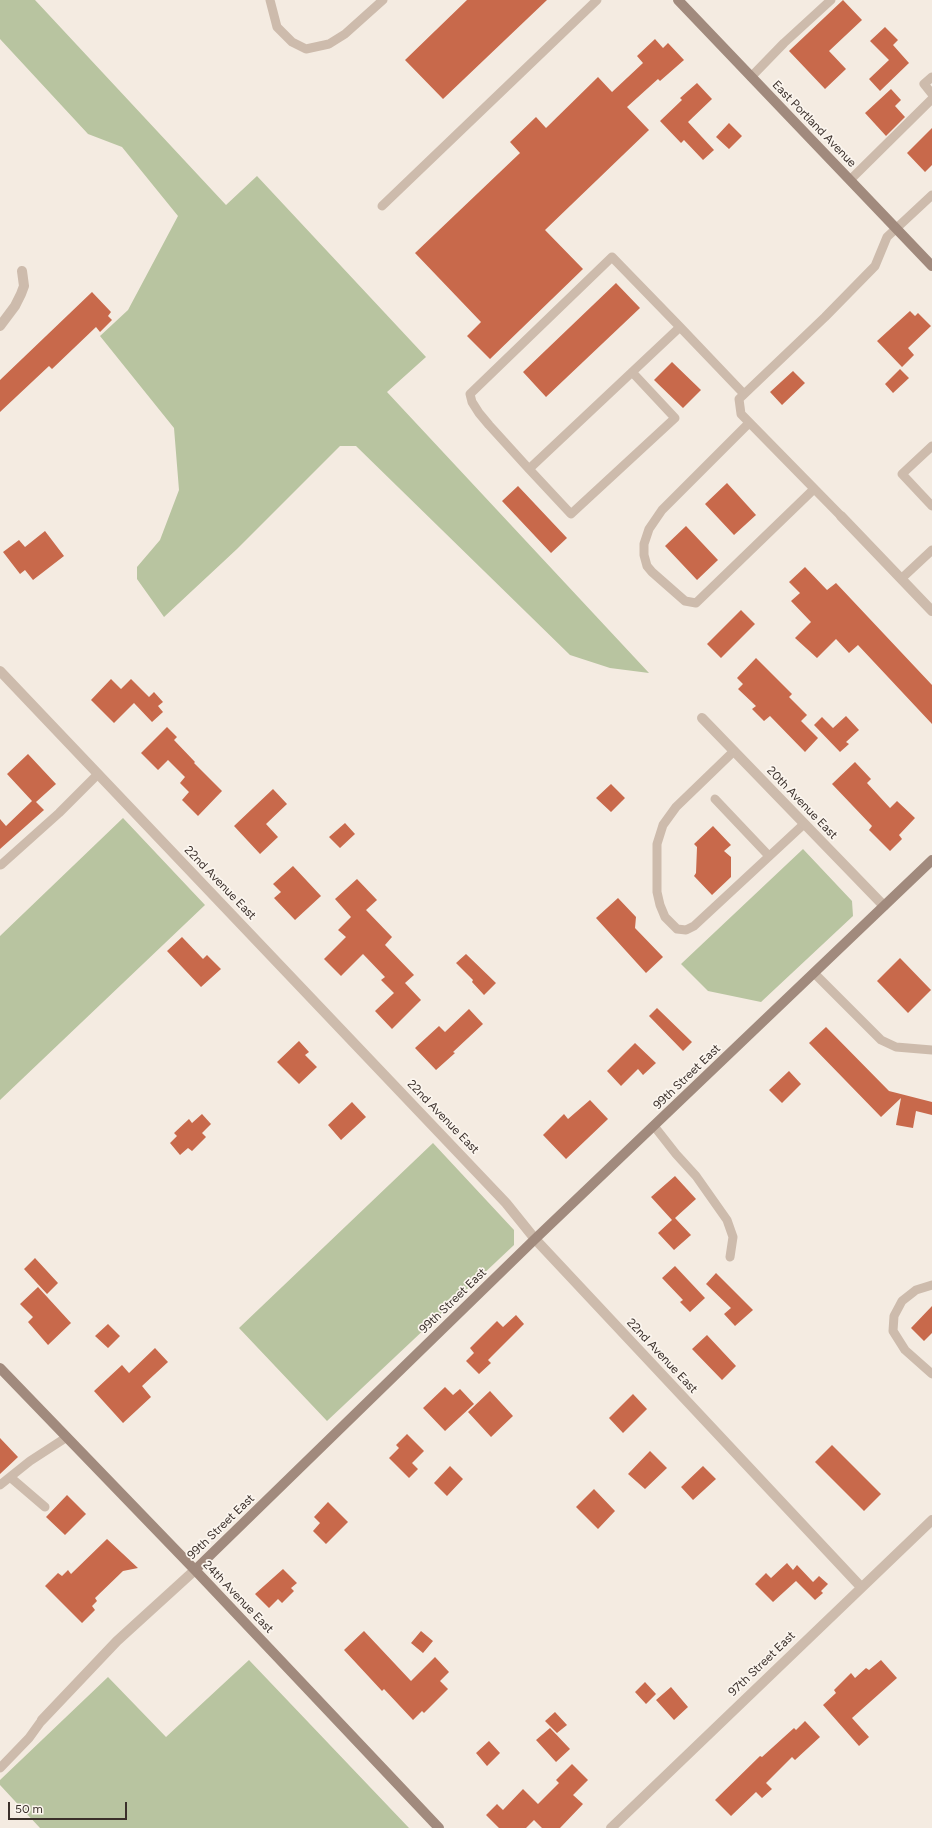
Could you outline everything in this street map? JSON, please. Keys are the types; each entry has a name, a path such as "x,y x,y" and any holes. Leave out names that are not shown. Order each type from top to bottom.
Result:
{"street":[{"name":"East Portland Avenue","path":"678,0 932,266"},
{"path":"0,326 21,294 24,286 22,271"},
{"path":"841,516 932,611"},
{"name":"22nd Avenue East","path":"0,670 506,1203 535,1239 861,1588"},
{"name":"20th Avenue East","path":"702,718 884,906"},
{"name":"99th Street East","path":"42,1720 117,1642 195,1570 535,1239 932,860"},
{"name":"24th Avenue East","path":"0,1368 195,1570 439,1828"},
{"name":"97th Street East","path":"611,1828 932,1520"}],"lane":[{"path":"271,4 276,27 292,42 306,49 328,44 345,34 383,0"},
{"path":"382,206 597,0"},
{"path":"751,77 784,43 831,0"},
{"path":"932,77 924,84 932,94"},
{"path":"850,180 932,99"},
{"path":"841,516 741,414 739,399 825,317 875,266 884,243 896,228 932,195"},
{"path":"632,372 675,418 571,514 479,413 470,394 612,257 744,394"},
{"path":"529,469 680,327"},
{"path":"750,423 662,510 649,529 644,544 644,555 647,566 652,572 685,602 696,603 814,489"},
{"path":"932,446 902,474 932,506"},
{"path":"901,579 932,550"},
{"path":"734,750 676,807 663,825 657,844 658,892 662,912 677,929 686,930 694,926 804,824"},
{"path":"1,865 59,813 98,774"},
{"path":"715,799 769,856"},
{"path":"814,973 881,1040 896,1047 932,1050"},
{"path":"654,1126 696,1176 727,1220 733,1237 730,1257"},
{"path":"932,1285 916,1290 902,1301 894,1316 893,1331 905,1350 932,1374"},
{"path":"0,1485 30,1461 67,1438"},
{"path":"10,1477 45,1507"},
{"name":"99th Street East","path":"0,1768 29,1738 42,1720"}],"green space":[{"path":"0,0 35,0 226,205 257,176 426,357 387,392 649,673 610,668 570,655 356,446 340,446 237,549 164,617 137,579 137,567 160,540 179,490 174,428 100,336 128,310 178,216 122,147 88,134 0,39"},
{"path":"123,818 205,905 0,1100 0,936"},
{"path":"803,849 852,901 853,916 761,1002 708,991 681,964"},
{"path":"433,1143 514,1230 514,1245 327,1421 239,1328"},
{"path":"249,1660 409,1828 40,1828 0,1785 0,1780 108,1677 166,1737"}],"building":[{"path":"467,0 547,0 443,99 405,60"},
{"path":"843,0 862,20 829,51 846,69 825,89 789,51"},
{"path":"885,27 898,40 893,45 909,63 880,91 869,79 889,60 870,41"},
{"path":"655,39 663,48 668,43 684,60 660,81 658,79 627,107 649,130 545,230 583,269 490,359 467,336 481,322 415,253 520,153 510,142 536,117 546,128 598,77 612,92 643,63 637,56"},
{"path":"697,83 712,99 688,122 714,150 703,160 684,140 681,143 660,121 682,100 680,98"},
{"path":"891,89 901,100 895,106 905,117 886,136 865,113"},
{"path":"729,123 742,136 729,149 716,137"},
{"path":"932,128 932,165 925,172 907,153"},
{"path":"616,283 640,308 546,397 523,372"},
{"path":"92,292 111,312 108,316 112,320 100,332 96,327 52,369 49,366 0,412 0,380"},
{"path":"910,311 915,316 918,313 931,326 908,348 914,355 902,367 877,341"},
{"path":"672,362 701,390 683,408 654,380"},
{"path":"900,369 909,378 893,393 885,384"},
{"path":"793,371 805,383 782,405 770,392"},
{"path":"727,483 756,515 734,535 705,504"},
{"path":"518,486 567,538 551,553 502,501"},
{"path":"686,526 718,560 697,580 665,546"},
{"path":"45,531 64,556 33,580 25,570 20,574 3,552 19,540 25,547"},
{"path":"805,567 827,590 836,583 932,685 932,724 858,645 849,653 836,639 817,658 795,638 811,622 791,601 800,593 789,582"},
{"path":"741,610 755,624 721,658 707,644"},
{"path":"756,658 792,694 789,697 807,715 801,721 818,738 805,752 770,716 764,721 752,709 756,706 738,689 743,684 737,678"},
{"path":"111,679 121,689 131,679 149,697 154,692 163,702 158,706 163,712 152,722 134,703 114,723 91,700"},
{"path":"846,716 859,730 846,742 849,744 840,752 814,725 822,717 833,728"},
{"path":"167,727 177,737 174,740 222,791 198,816 182,800 189,792 180,783 185,777 168,760 158,770 141,753"},
{"path":"28,754 56,784 36,802 44,810 0,849 0,819 6,826 32,801 7,774"},
{"path":"855,762 871,779 867,783 890,808 897,801 915,818 899,835 902,839 890,851 869,830 872,826 832,784"},
{"path":"611,784 625,798 611,812 596,798"},
{"path":"273,789 287,804 266,824 278,837 260,854 234,826"},
{"path":"345,823 355,834 340,848 329,837"},
{"path":"713,826 731,845 724,851 731,857 731,877 712,895 694,876 696,873 697,847 694,844"},
{"path":"293,866 321,896 295,920 274,898 281,892 273,884"},
{"path":"357,879 377,900 366,910 392,937 385,945 414,975 405,983 421,1000 392,1029 375,1011 394,993 381,980 385,977 363,954 341,976 324,959 346,937 338,930 351,917 335,899"},
{"path":"618,898 636,917 635,928 663,957 646,973 596,918"},
{"path":"182,937 203,959 207,955 221,969 201,987 167,951"},
{"path":"466,954 496,983 484,995 472,982 473,980 456,963"},
{"path":"900,958 931,990 908,1013 877,981"},
{"path":"657,1008 692,1042 683,1051 649,1016"},
{"path":"469,1009 483,1024 436,1070 415,1048 439,1026 445,1032"},
{"path":"826,1027 889,1091 932,1102 932,1115 916,1111 913,1128 896,1125 901,1098 881,1117 809,1043"},
{"path":"299,1041 309,1052 305,1055 317,1067 299,1084 277,1062"},
{"path":"635,1043 656,1063 643,1075 638,1069 621,1086 607,1071"},
{"path":"789,1071 801,1084 782,1103 769,1090"},
{"path":"590,1100 608,1119 566,1159 543,1135 564,1114 568,1119"},
{"path":"352,1102 366,1117 341,1140 328,1125"},
{"path":"202,1114 211,1124 202,1133 206,1137 192,1151 188,1148 180,1155 170,1143 177,1136 174,1133 189,1119 192,1123"},
{"path":"675,1176 696,1199 675,1218 691,1235 674,1250 658,1233 672,1220 651,1197"},
{"path":"35,1258 58,1283 47,1294 24,1269"},
{"path":"675,1266 705,1298 690,1312 680,1302 683,1300 662,1278"},
{"path":"716,1273 753,1310 735,1326 724,1314 731,1308 706,1284"},
{"path":"38,1287 71,1323 48,1345 28,1322 33,1317 20,1304"},
{"path":"932,1306 932,1333 924,1341 911,1328"},
{"path":"516,1315 524,1324 488,1360 491,1363 479,1374 466,1361 474,1353 470,1348 497,1321 503,1327"},
{"path":"108,1324 120,1336 108,1348 95,1336"},
{"path":"707,1335 736,1366 722,1380 692,1349"},
{"path":"155,1348 168,1362 142,1386 151,1397 123,1423 94,1391 122,1365 129,1373"},
{"path":"445,1387 453,1395 460,1389 474,1404 445,1431 423,1408"},
{"path":"490,1391 513,1416 491,1437 468,1412"},
{"path":"633,1394 647,1409 623,1433 609,1418"},
{"path":"407,1434 424,1451 412,1463 418,1469 409,1478 389,1458 399,1448 396,1445"},
{"path":"0,1438 18,1457 0,1474"},
{"path":"832,1445 881,1494 864,1511 815,1462"},
{"path":"650,1451 667,1468 645,1489 628,1474"},
{"path":"450,1466 463,1479 447,1496 434,1483"},
{"path":"703,1466 716,1479 693,1500 681,1487"},
{"path":"594,1489 615,1511 598,1529 576,1507"},
{"path":"67,1495 86,1514 65,1535 46,1517"},
{"path":"328,1502 348,1522 326,1544 313,1531 320,1523 314,1517"},
{"path":"107,1539 138,1568 123,1571 95,1598 97,1601 92,1606 95,1610 82,1623 45,1586 58,1573 62,1576 68,1570 71,1574"},
{"path":"787,1563 793,1570 797,1565 813,1582 819,1576 828,1584 821,1591 823,1593 815,1600 796,1581 773,1602 755,1584 766,1573 771,1578"},
{"path":"283,1569 297,1583 291,1588 294,1591 282,1603 278,1599 269,1608 255,1594"},
{"path":"364,1631 411,1681 435,1657 449,1672 440,1681 448,1689 424,1713 422,1711 413,1720 384,1689 382,1691 344,1650"},
{"path":"421,1631 433,1641 423,1653 411,1643"},
{"path":"881,1660 897,1678 852,1718 869,1737 859,1746 823,1705 836,1693 834,1690 851,1673 855,1678 866,1668 869,1670"},
{"path":"645,1682 656,1694 646,1704 635,1692"},
{"path":"671,1687 688,1707 674,1720 656,1700"},
{"path":"555,1712 567,1725 557,1733 545,1721"},
{"path":"805,1721 820,1737 795,1760 792,1757 766,1783 772,1789 762,1798 756,1792 731,1816 715,1800 760,1756 762,1757 794,1728 796,1730"},
{"path":"550,1728 570,1749 556,1762 536,1740"},
{"path":"489,1741 500,1753 487,1766 476,1753"},
{"path":"572,1764 588,1780 573,1795 583,1804 560,1828 542,1828 534,1820 526,1828 499,1828 486,1815 497,1804 503,1810 523,1789 538,1804 559,1783 556,1780"}]}
